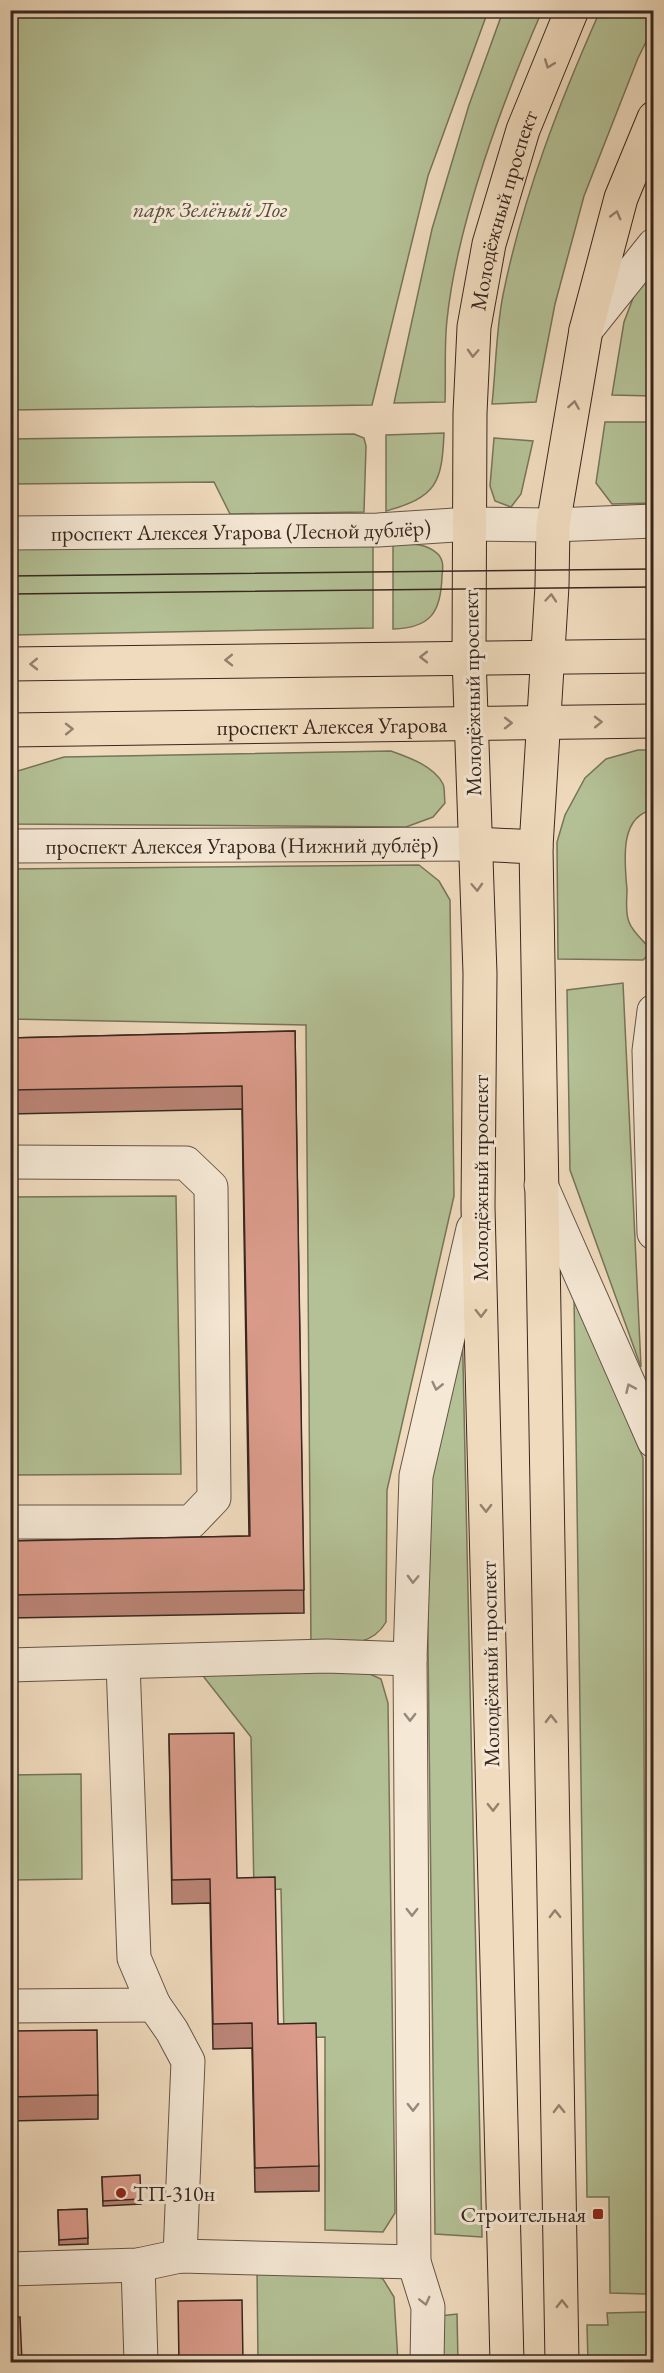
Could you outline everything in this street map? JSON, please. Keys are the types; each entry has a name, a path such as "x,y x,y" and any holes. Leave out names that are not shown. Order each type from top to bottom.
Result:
{"main road":[{"name":"Молодёжный проспект","path":"507,2362 478,1207 480,973 469,657 470,413 474,327 489,244 523,130 572,10"},
{"path":"562,2362 536,847 552,586 552,525 586,330 621,198 654,118"},
{"path":"10,664 654,656"},
{"name":"проспект Алексея Угарова","path":"10,730 654,720"},
{"path":"475,844 536,847"}],"street":[{"path":"586,330 654,245"},
{"name":"проспект Алексея Угарова (Лесной дублёр)","path":"10,533 378,530 470,524 552,525 654,521"},
{"name":"проспект Алексея Угарова (Нижний дублёр)","path":"10,846 475,844"},
{"path":"654,1011 651,1052 654,1233"},
{"path":"10,1162 186,1163 211,1187 214,1498 191,1522 10,1522"},
{"path":"541,1185 654,1441"},
{"path":"427,2362 428,2307 414,2262 410,1659 416,1476 478,1207"},
{"path":"10,1665 304,1656 410,1659"},
{"path":"123,1663 134,1958 154,2005 172,2031 188,2061 180,2256"},
{"path":"10,2006 154,2005"},
{"path":"10,2269 138,2265 180,2256 414,2262"},
{"path":"138,2265 141,2362"}],"green space":[{"name":"парк Зелёный Лог","path":"10,11 488,11 428,176 372,405 11,410"},
{"path":"503,11 542,11 497,122 471,203 461,243 447,320 445,402 394,403 432,229 469,105"},
{"path":"600,11 653,11 653,28 638,58 584,196 555,304 536,402 492,404 497,335 511,258 544,150 570,80"},
{"path":"653,270 653,396 612,395 624,322 635,293"},
{"path":"605,422 653,422 653,503 612,504 596,483"},
{"path":"444,433 441,465 433,486 416,500 386,511 386,435"},
{"path":"354,434 364,438 366,446 364,512 230,514 214,482 11,484 11,439"},
{"path":"494,438 533,441 521,494 511,507 495,501 490,486"},
{"path":"393,544 428,547 438,554 443,567 439,599 431,616 417,625 393,629"},
{"path":"373,546 373,628 11,635 10,549"},
{"path":"638,750 653,750 653,810 642,814 634,821 626,842 627,910 631,926 652,951 643,960 558,959 557,842 565,815 585,778 606,759"},
{"path":"391,751 427,767 443,784 445,803 433,817 406,827 11,824 11,773 64,757"},
{"path":"419,865 439,881 450,900 454,1196 387,1490 386,1622 380,1631 363,1641 311,1645 306,1025 11,1019 11,869"},
{"path":"623,983 641,1367 570,1170 567,990"},
{"path":"176,1196 181,1474 11,1475 11,1197"},
{"path":"574,1295 643,1458 646,2294 610,2293 609,2197 587,2197"},
{"path":"462,1316 482,2237 435,2234 426,1477"},
{"path":"350,1665 381,1679 388,1703 395,2213 383,2232 325,2230 325,2037 284,2038 281,1889 254,1891 251,1737 196,1667"},
{"path":"81,1774 82,1879 11,1880 11,1775"},
{"path":"359,2269 383,2279 394,2297 398,2362 258,2362 257,2270"},
{"path":"646,2312 647,2362 588,2362 587,2325 608,2325 607,2313"},
{"path":"457,2314 458,2362 439,2362 440,2316"}],"building":[{"path":"295,1031 304,1590 10,1595 10,1541 250,1536 242,1086 10,1090 10,1038"},
{"path":"234,1733 237,1878 275,1877 278,2024 316,2023 319,2166 255,2168 252,2023 213,2024 210,1879 172,1880 169,1734"},
{"path":"97,2030 98,2095 10,2097 10,2031"},
{"name":"ТП-310н","path":"140,2175 141,2199 103,2201 102,2177"},
{"path":"87,2209 88,2238 59,2240 58,2210"},
{"path":"242,2300 243,2362 179,2362 178,2301"},
{"path":"10,2317 20,2317 22,2362 10,2362"}],"tram line":[{"path":"10,576 654,569"},
{"path":"10,594 654,587"}],"place":[{"name":"ТП-310н","path":"121,2193"},
{"name":"Строительная","path":"598,2214"}]}
